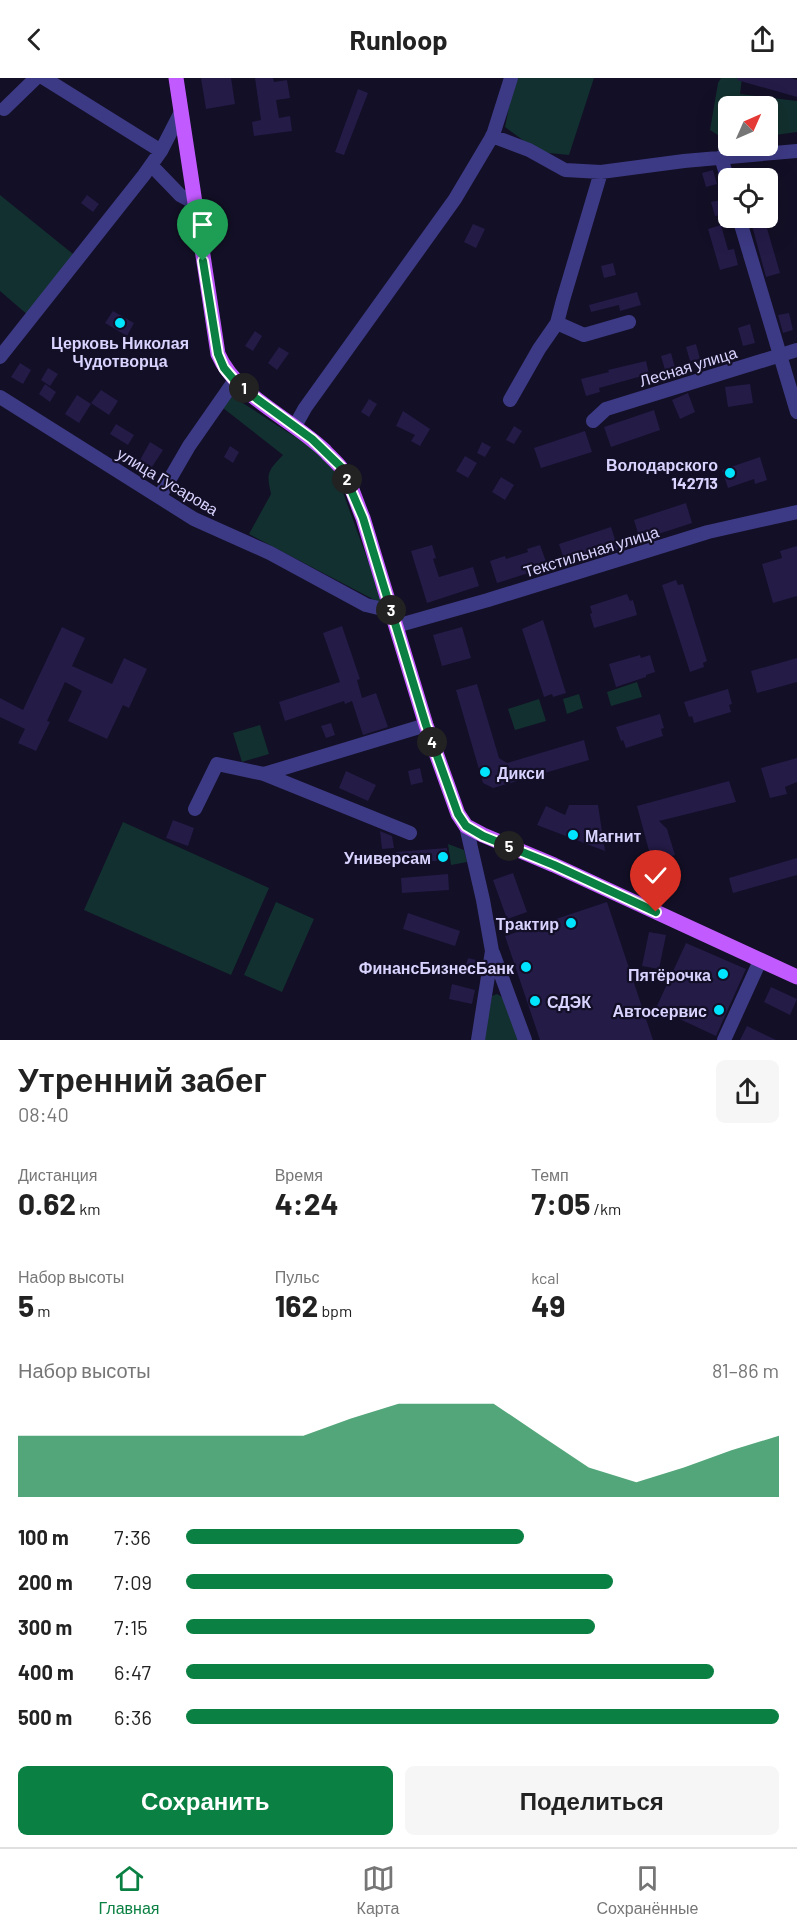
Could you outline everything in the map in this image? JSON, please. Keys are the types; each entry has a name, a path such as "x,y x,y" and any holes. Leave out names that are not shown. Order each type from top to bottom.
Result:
{"main road":[{"path":"176,78 218,354 224,368 235,381 312,439 341,467 363,518 426,725 458,814 466,826 483,836 554,865 797,977"}],"street":[{"path":"4,109 36,78"},
{"path":"44,78 161,151"},
{"path":"295,426 311,399 455,199 492,136 511,78"},
{"path":"0,357 151,165 161,151 181,111"},
{"path":"492,136 530,150 565,170 601,172 721,157 797,151"},
{"path":"721,157 724,168"},
{"path":"151,165 180,195 195,203"},
{"path":"510,400 539,349 557,323 601,172"},
{"path":"742,228 797,412"},
{"path":"557,323 584,335 629,322"},
{"name":"Лесная улица","path":"593,421 606,409 797,350"},
{"path":"160,496 189,446 220,399 235,381"},
{"name":"улица Гусарова","path":"0,396 194,519 270,553 366,605 391,611"},
{"name":"Текстильная улица","path":"396,626 708,532 797,512"},
{"path":"264,774 426,725"},
{"path":"195,809 216,764 264,774 410,832"},
{"path":"466,826 492,951 525,1040"},
{"path":"478,1040 492,951"},
{"path":"723,1040 760,961"}],"green space":[{"path":"518,78 594,78 569,155 539,152 505,127 513,87"},
{"path":"721,78 742,78 740,94 756,96 718,96 718,135 710,130 718,83"},
{"path":"778,99 797,101 797,132 778,135"},
{"path":"0,195 73,254 29,316 0,291"},
{"path":"232,396 312,448 336,473 384,605 249,534 271,494 270,472 283,455 223,408"},
{"path":"637,682 642,697 611,706 607,692"},
{"path":"579,694 583,708 567,714 563,699"},
{"path":"539,699 546,721 515,730 508,709"},
{"path":"260,725 269,754 242,762 233,733"},
{"path":"123,822 269,888 231,975 84,910"},
{"path":"448,844 464,850 467,862 451,865"},
{"path":"276,902 314,919 282,992 244,975"},
{"path":"497,994 502,997 509,1008 519,1040 483,1040 492,996"}],"building":[{"path":"201,78 231,78 235,104 206,109"},
{"path":"255,78 273,78 274,82 287,80 290,98 276,100 279,118 290,116 292,131 254,136 252,122 261,120"},
{"path":"738,78 797,80 797,97 737,80"},
{"path":"358,89 368,93 344,155 335,152"},
{"path":"713,170 717,184 706,187 702,173"},
{"path":"87,195 99,204 93,212 81,203"},
{"path":"718,201 718,215 715,216 711,202"},
{"path":"473,224 485,229 476,248 464,242"},
{"path":"718,226 718,228 722,228 728,250 734,249 738,265 720,270 708,229"},
{"path":"753,228 767,228 780,273 766,277"},
{"path":"613,263 616,275 604,278 601,266"},
{"path":"637,292 641,305 620,311 619,305 591,312 589,305"},
{"name":"Церковь Николая Чудотворца","path":"113,311 134,323 127,336 105,323"},
{"path":"789,313 793,330 783,333 778,315"},
{"path":"750,324 755,343 743,346 738,328"},
{"path":"255,331 262,336 253,351 245,346"},
{"path":"696,344 700,359 690,361 686,347"},
{"path":"279,347 289,353 277,370 268,363"},
{"path":"671,353 675,368 665,370 661,356"},
{"path":"646,361 649,374 599,388 600,392 586,396 581,379"},
{"path":"20,363 31,370 23,384 11,377"},
{"path":"48,368 58,374 50,386 41,380"},
{"path":"45,384 56,392 50,402 39,394"},
{"path":"750,384 753,403 728,407 725,387"},
{"path":"101,390 118,401 109,415 91,403"},
{"path":"688,393 695,412 680,419 672,400"},
{"path":"77,395 91,404 79,423 65,414"},
{"path":"369,399 377,404 369,417 361,412"},
{"path":"654,410 660,430 611,447 604,427"},
{"path":"403,411 430,429 420,446 411,441 415,435 396,426"},
{"path":"116,424 134,435 128,445 110,434"},
{"path":"514,426 522,431 514,444 506,440"},
{"path":"585,431 592,452 541,468 534,448"},
{"path":"150,442 163,450 152,467 140,460"},
{"path":"482,442 491,447 485,457 477,453"},
{"path":"230,446 239,452 233,463 224,457"},
{"path":"465,456 477,463 468,478 456,471"},
{"path":"760,457 767,480 755,484 754,479 728,488 722,470"},
{"path":"501,477 514,485 505,500 492,492"},
{"path":"686,503 692,523 640,540 634,520"},
{"path":"611,527 618,549 566,566 559,544"},
{"path":"432,545 436,558 433,559 439,577 473,567 479,586 427,603 411,551"},
{"path":"540,545 548,567 497,583 490,561 528,552 527,549"},
{"path":"797,546 797,596 773,603 762,564 782,558 780,551"},
{"path":"676,580 678,585 683,584 707,661 703,663 704,667 690,672 662,585"},
{"path":"627,594 630,601 633,600 637,615 594,628 590,606"},
{"path":"543,620 566,693 553,697 552,694 544,697 522,629"},
{"path":"342,626 360,679 357,680 362,698 376,693 388,727 363,735 352,701 345,704 344,701 285,721 279,702 340,682 323,633"},
{"path":"62,627 85,638 72,666 112,684 124,658 147,669 129,708 123,705 107,739 68,721 82,691 65,682 36,751 18,743 25,729 0,717 0,698 23,710"},
{"path":"462,627 471,658 442,666 433,635"},
{"path":"640,655 641,658 650,655 655,672 616,687 609,664"},
{"path":"797,658 797,682 757,693 751,671"},
{"path":"477,684 499,758 507,763 584,740 589,760 493,788 483,783 456,690"},
{"path":"728,689 732,704 729,705 731,712 694,723 692,716 689,717 684,702"},
{"path":"660,714 664,728 661,729 663,736 626,748 616,727"},
{"path":"331,723 335,735 326,738 321,726"},
{"path":"797,758 797,782 785,787 787,794 770,798 761,768"},
{"path":"420,768 423,782 411,785 408,771"},
{"path":"346,771 376,785 368,801 339,788"},
{"path":"729,781 736,802 659,821 667,829 675,855 652,862 637,806"},
{"path":"569,805 598,805 605,851 537,825 546,806 565,815"},
{"path":"173,820 194,828 188,846 166,838"},
{"path":"380,831 392,836 394,848 382,849"},
{"path":"447,848 448,860 397,864 396,852"},
{"path":"797,858 797,875 733,893 729,878"},
{"path":"513,873 527,912 507,919 493,880"},
{"path":"448,874 449,890 402,893 401,878"},
{"path":"607,902 653,1040 540,1040 505,936"},
{"path":"408,913 460,931 455,946 403,929"},
{"path":"649,932 666,935 659,969 642,966"},
{"path":"686,943 746,969 716,1036 656,1008"},
{"path":"468,958 480,961 476,975 464,972"},
{"path":"452,984 475,990 472,1004 449,999"},
{"path":"771,987 797,999 790,1015 764,1002"},
{"path":"747,1026 776,1040 740,1040"}],"place":[{"name":"Церковь Николая Чудотворца","path":"120,323"},
{"name":"Володарского 142713","path":"730,473"},
{"name":"Дикси","path":"485,772"},
{"name":"Магнит","path":"573,835"},
{"name":"Универсам","path":"443,857"},
{"name":"Трактир","path":"571,923"},
{"name":"ФинансБизнесБанк","path":"526,967"},
{"name":"Пятёрочка","path":"723,974"},
{"name":"СДЭК","path":"535,1001"},
{"name":"Автосервис","path":"719,1010"}],"route":[{"path":"203,261 210,315 218,354 224,368 235,381 257,399 312,439 341,467 351,487 363,518 426,725 458,814 466,826 483,836 554,865 656,912"}]}
